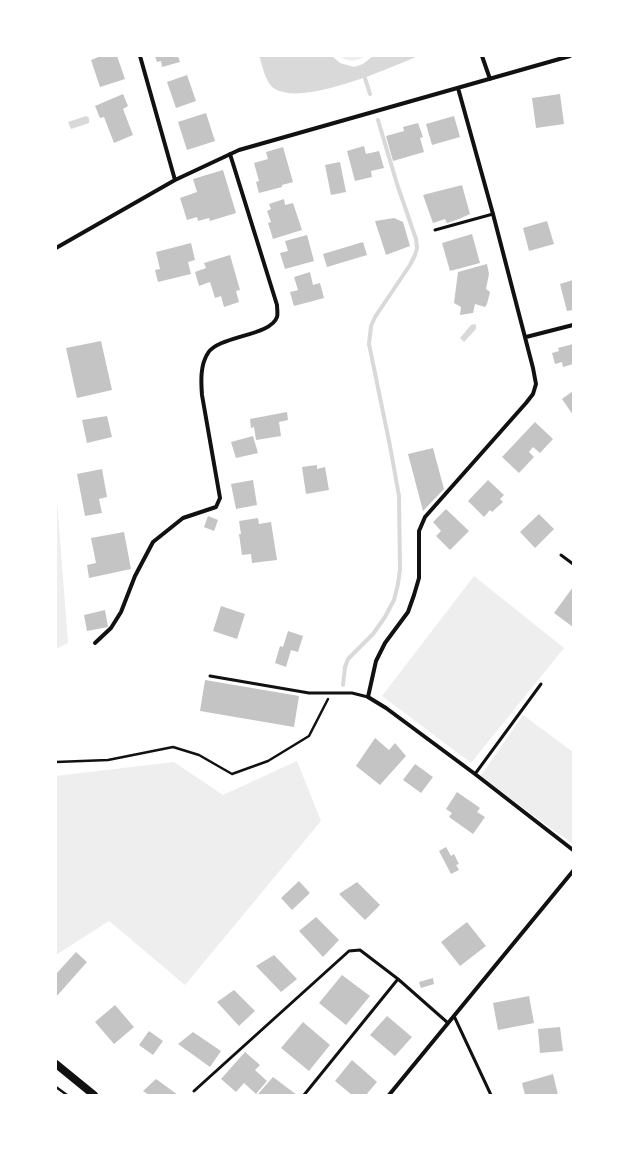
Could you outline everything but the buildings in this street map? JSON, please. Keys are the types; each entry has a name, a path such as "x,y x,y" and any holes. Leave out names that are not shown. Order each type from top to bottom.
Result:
{"main road":[{"path":"56,1064 94,1095"}],"street":[{"path":"140,56 175,180"},
{"path":"482,56 490,79"},
{"path":"56,248 175,180 240,150 570,56"},
{"path":"458,88 526,338 536,384 533,394 526,403 425,517 419,531 419,578 414,595 408,612 386,643 376,661 368,697 386,708 475,774 573,850"},
{"path":"95,643 110,628 121,612 135,576 153,542 183,518 216,507 220,498 202,396 201,380 203,366 208,353 216,346 271,325 277,317 277,304 230,154"},
{"path":"526,338 573,325"},
{"path":"389,1095 573,871"}],"lane":[{"path":"435,230 493,214"},
{"path":"561,555 573,564"},
{"path":"210,676 309,693 352,693 368,697"},
{"path":"475,774 541,684"},
{"path":"194,1091 349,951 360,950 398,979 448,1023"},
{"path":"304,1095 398,979"},
{"path":"454,1016 491,1095"}],"path":[{"path":"56,762 108,760 173,747 199,755 232,774 268,761 308,736 331,694"},
{"path":"56,1087 67,1095"}],"shaded area":[{"path":"259,56 332,56 340,63 354,67 363,64 373,56 418,56 346,84 305,93 288,93 275,89 269,83"},
{"path":"340,56 366,56 359,59 347,60"},
{"path":"86,116 89,118 89,123 71,129 68,122"},
{"path":"471,325 476,325 476,329 464,342 460,338"},
{"path":"56,487 68,643 56,649"},
{"path":"474,576 564,648 471,763 382,696"},
{"path":"523,715 573,752 573,844 480,777"},
{"path":"297,761 321,821 185,985 109,921 56,955 56,776 174,762 223,795"}],"waterway":[{"path":"362,74 364,75 370,94"},
{"path":"343,685 345,667 348,659 373,634 385,617 394,600 400,569 399,496 369,344 371,326 375,317 410,265 417,248 416,239 397,184 378,120"}]}
